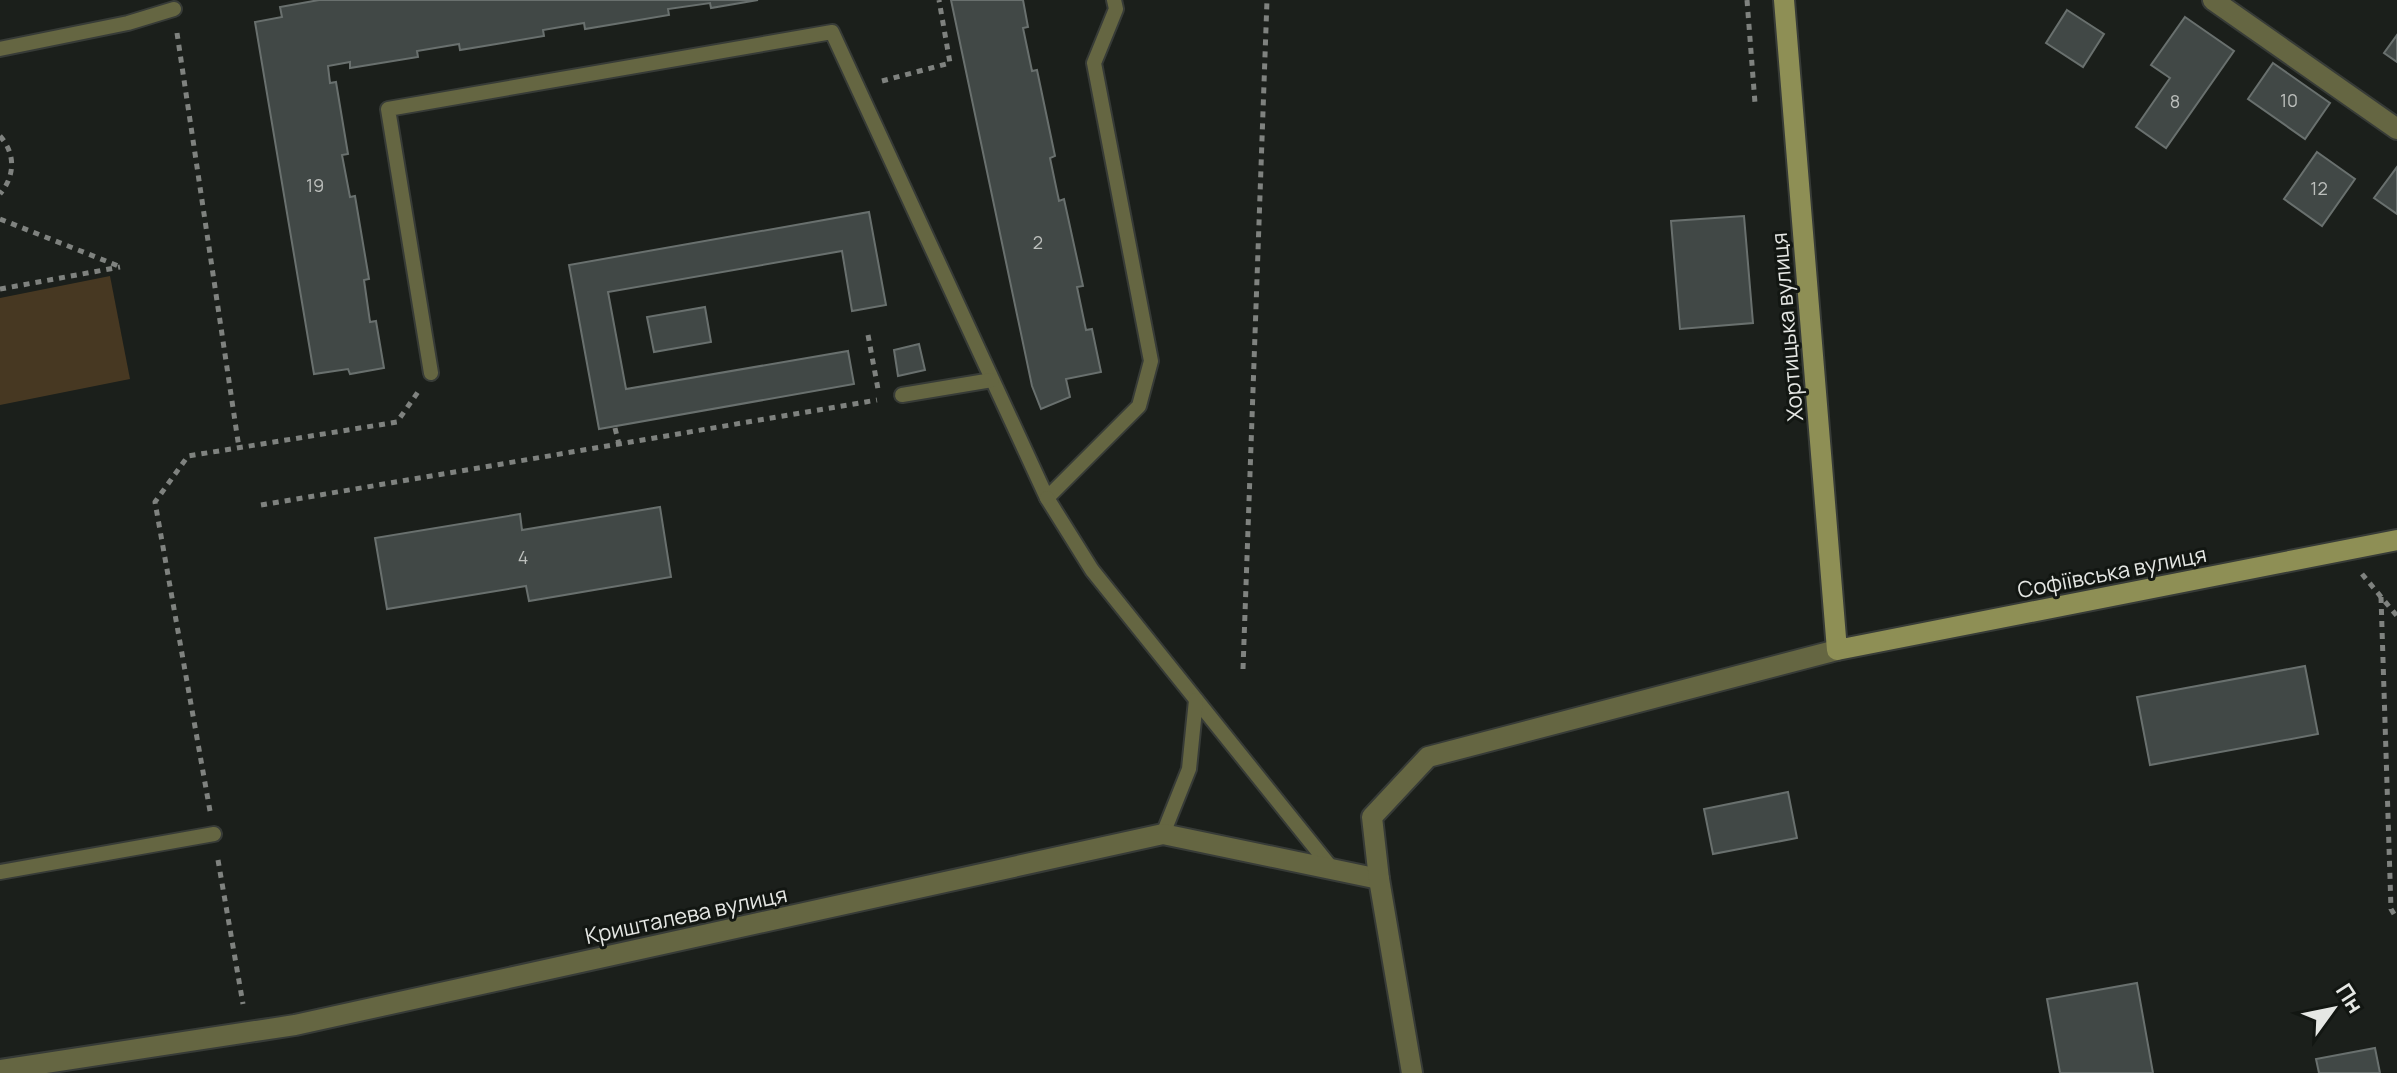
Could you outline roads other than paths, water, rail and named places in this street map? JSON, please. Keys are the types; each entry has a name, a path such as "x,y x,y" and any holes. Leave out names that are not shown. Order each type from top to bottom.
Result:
{"street":[{"name":"Хортицька вулиця","path":"1784,0 1837,650"},
{"path":"2213,0 2397,129"},
{"name":"Софіївська вулиця","path":"1837,650 2397,540"},
{"path":"1412,1073 1379,879 1372,817 1428,757 1837,650"},
{"name":"Кришталева вулиця","path":"0,1070 295,1025 1163,834 1379,879"}],"lane":[{"path":"1047,498 1139,406 1151,361 1094,63 1116,9 1114,0"},
{"path":"0,49 128,23 174,9"},
{"path":"431,373 388,109 832,32 1047,498 1092,570 1333,870"},
{"path":"902,395 992,380"},
{"path":"1163,834 1189,769 1196,700"},
{"path":"0,872 214,834"}]}
